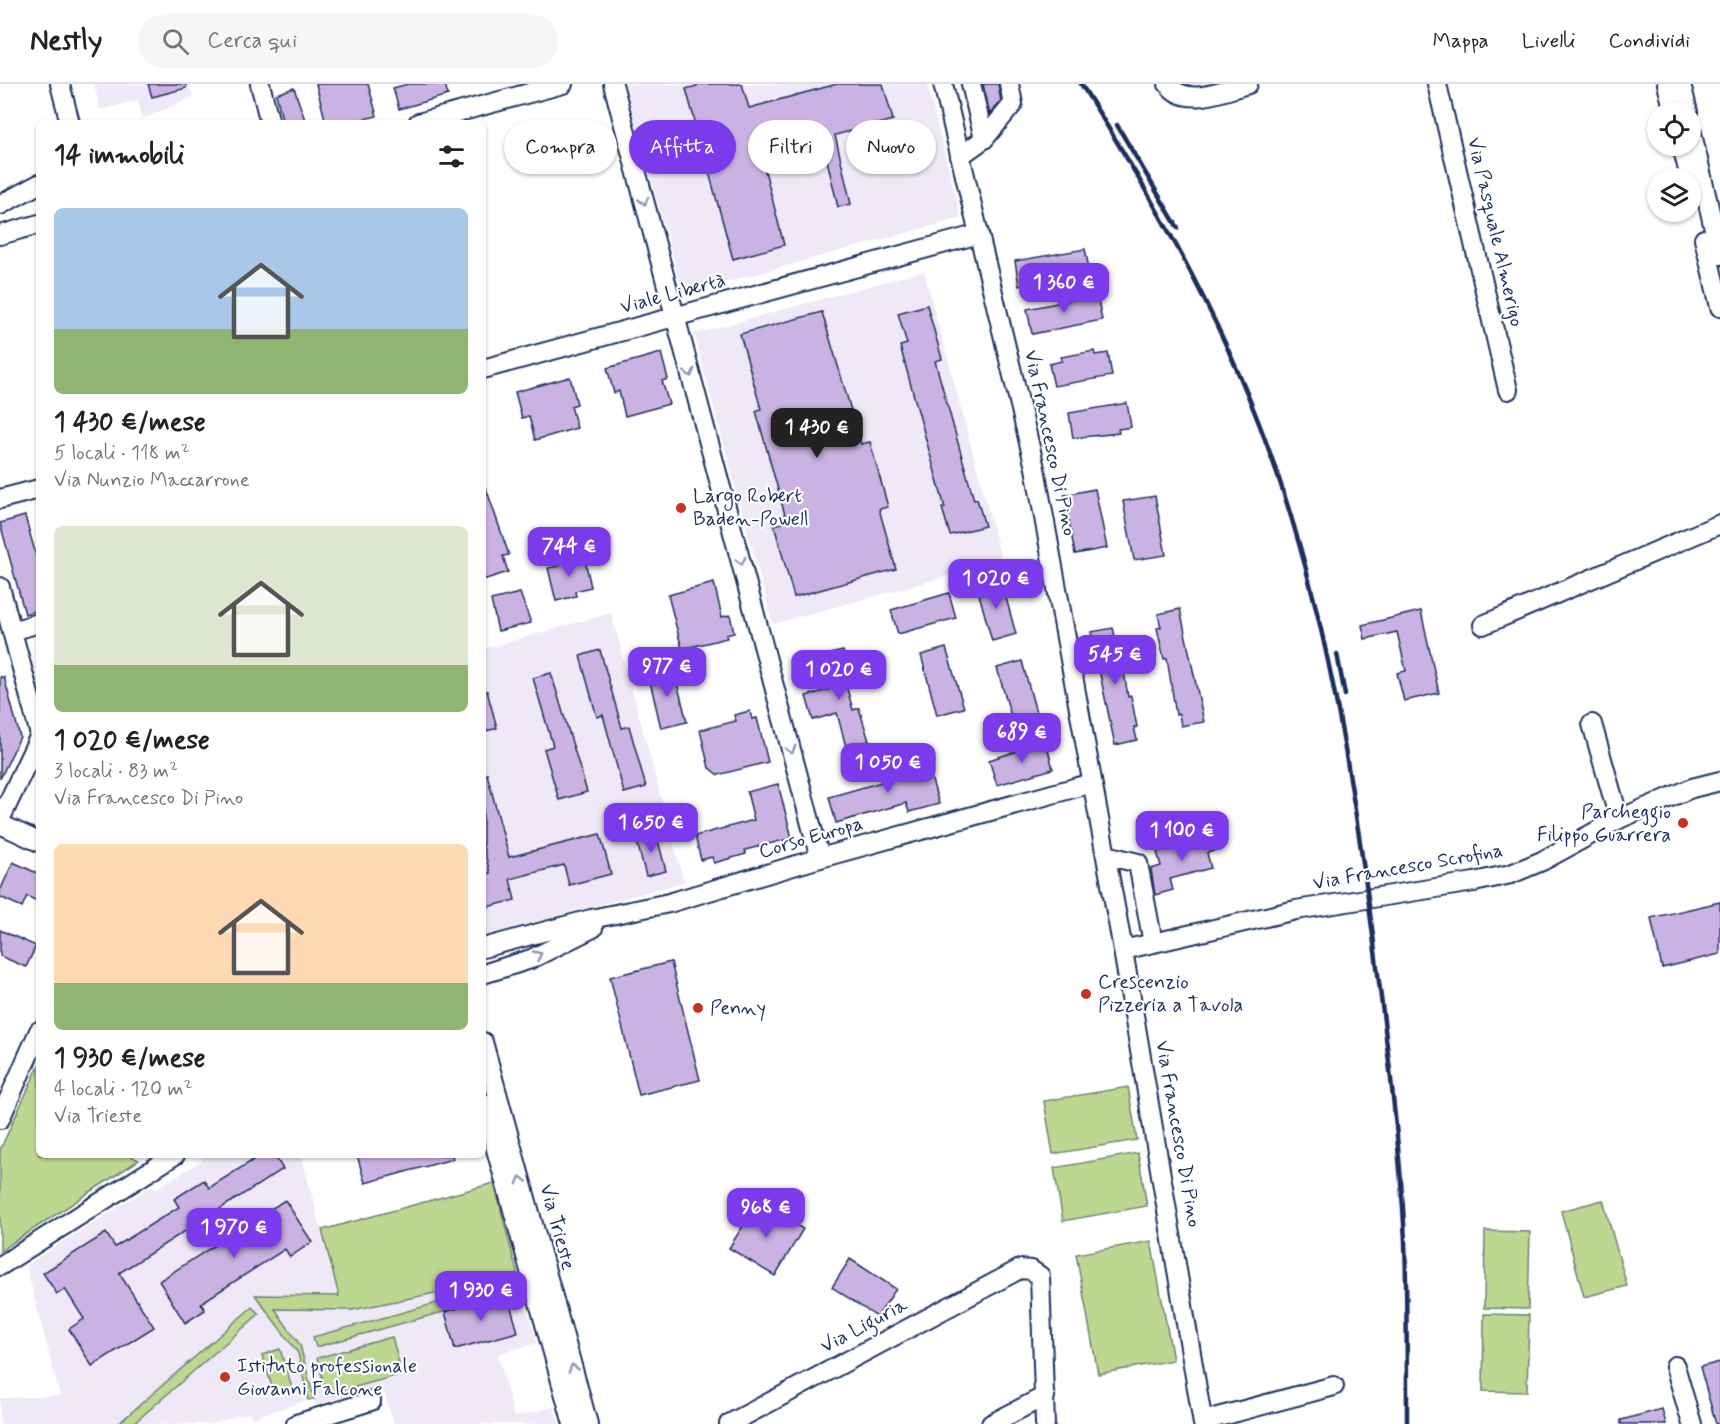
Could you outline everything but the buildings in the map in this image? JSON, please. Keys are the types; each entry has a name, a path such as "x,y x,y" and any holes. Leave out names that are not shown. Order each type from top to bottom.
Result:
{"street":[{"path":"60,84 69,120"},
{"path":"260,84 269,120"},
{"path":"429,120 562,84"},
{"path":"613,84 820,858"},
{"name":"Via Francesco Di Pino","path":"943,84 1035,468 1119,925 1203,1423"},
{"path":"971,84 984,139"},
{"path":"960,156 984,139 1013,104 1009,84"},
{"path":"1168,84 1173,91 1195,98 1248,84"},
{"name":"Via Pasquale Almerigo","path":"1437,84 1508,390"},
{"path":"1667,84 1672,102"},
{"path":"1681,84 1686,102"},
{"path":"1697,156 1720,255"},
{"path":"0,206 36,186"},
{"path":"1700,222 1720,307"},
{"path":"0,235 36,225"},
{"name":"Viale Libertà","path":"486,368 979,234"},
{"path":"0,499 36,490"},
{"path":"1483,625 1720,524"},
{"path":"0,589 36,720"},
{"path":"12,631 36,624"},
{"path":"1592,724 1619,819"},
{"path":"36,743 0,822 36,840"},
{"name":"Via Francesco Scrofina","path":"1123,950 1296,909 1474,882 1511,873 1542,861 1619,819 1692,788 1720,781"},
{"name":"Corso Europa","path":"642,909 1092,783"},
{"path":"1106,855 1138,862 1153,943"},
{"path":"1119,925 1147,907"},
{"path":"488,947 642,909"},
{"path":"486,973 531,959 577,935 642,909"},
{"path":"488,947 499,951 501,968"},
{"path":"0,1119 36,1038"},
{"name":"Via Trieste","path":"486,1053 588,1424"},
{"name":"Via Trieste","path":"486,1114 573,1424"},
{"path":"0,1266 170,1158"},
{"name":"Via Liguria","path":"729,1424 1020,1269 1031,1270 1040,1276 1045,1396"},
{"path":"1675,1366 1692,1424"},
{"path":"1203,1423 1334,1386"},
{"path":"991,1424 1045,1396 1045,1424"},
{"path":"296,1424 371,1401"}],"shaded area":[{"path":"94,84 189,84 193,97 143,119 138,100 100,110"},
{"path":"625,84 927,84 961,218 683,294 650,174 736,174 736,120 635,120"},
{"path":"924,271 1002,561 773,624 694,334"},
{"path":"611,613 684,882 486,935 486,648"},
{"path":"202,1158 302,1158 339,1296 256,1295 298,1353 308,1400 252,1418 250,1413 209,1424 0,1424 0,1398 60,1396 26,1265 152,1186 157,1188 202,1161"},
{"path":"518,1276 537,1343 498,1354 514,1417 554,1407 559,1424 394,1424 382,1386 315,1405 300,1345 275,1309 352,1310"}],"green space":[{"path":"36,1072 36,1158 135,1158 139,1160 0,1251 0,1150"},
{"path":"1128,1087 1137,1140 1053,1154 1044,1101"},
{"path":"1138,1153 1147,1206 1063,1221 1054,1168"},
{"path":"494,1183 518,1276 352,1310 275,1309 300,1345 314,1399 308,1400 298,1353 255,1295 339,1296 322,1230"},
{"path":"1603,1200 1627,1286 1584,1297 1561,1211"},
{"path":"1485,1231 1530,1232 1528,1309 1484,1308"},
{"path":"1151,1241 1173,1360 1098,1374 1076,1254"},
{"path":"517,1281 519,1291 316,1347 313,1337"},
{"path":"252,1307 259,1314 133,1424 118,1424"},
{"path":"1484,1314 1529,1315 1527,1392 1483,1391"},
{"path":"392,1337 402,1374 327,1395 317,1358"},
{"path":"280,1349 292,1388 274,1393 262,1355"}],"railway":[{"path":"1081,84 1165,224 1191,272 1238,371 1294,525 1321,630 1343,737 1360,844 1395,1112 1405,1241 1407,1424"},
{"path":"1117,125 1178,228"},
{"path":"1337,654 1345,695"}],"place":[{"name":"Largo Robert Baden-Powell","path":"681,508"},
{"name":"Parcheggio Filippo Guarrera","path":"1683,823"},
{"name":"Crescenzio Pizzeria a Tavola","path":"1086,994"},
{"name":"Penny","path":"698,1008"},
{"name":"Istituto professionale Giovanni Falcone","path":"225,1377"}]}
